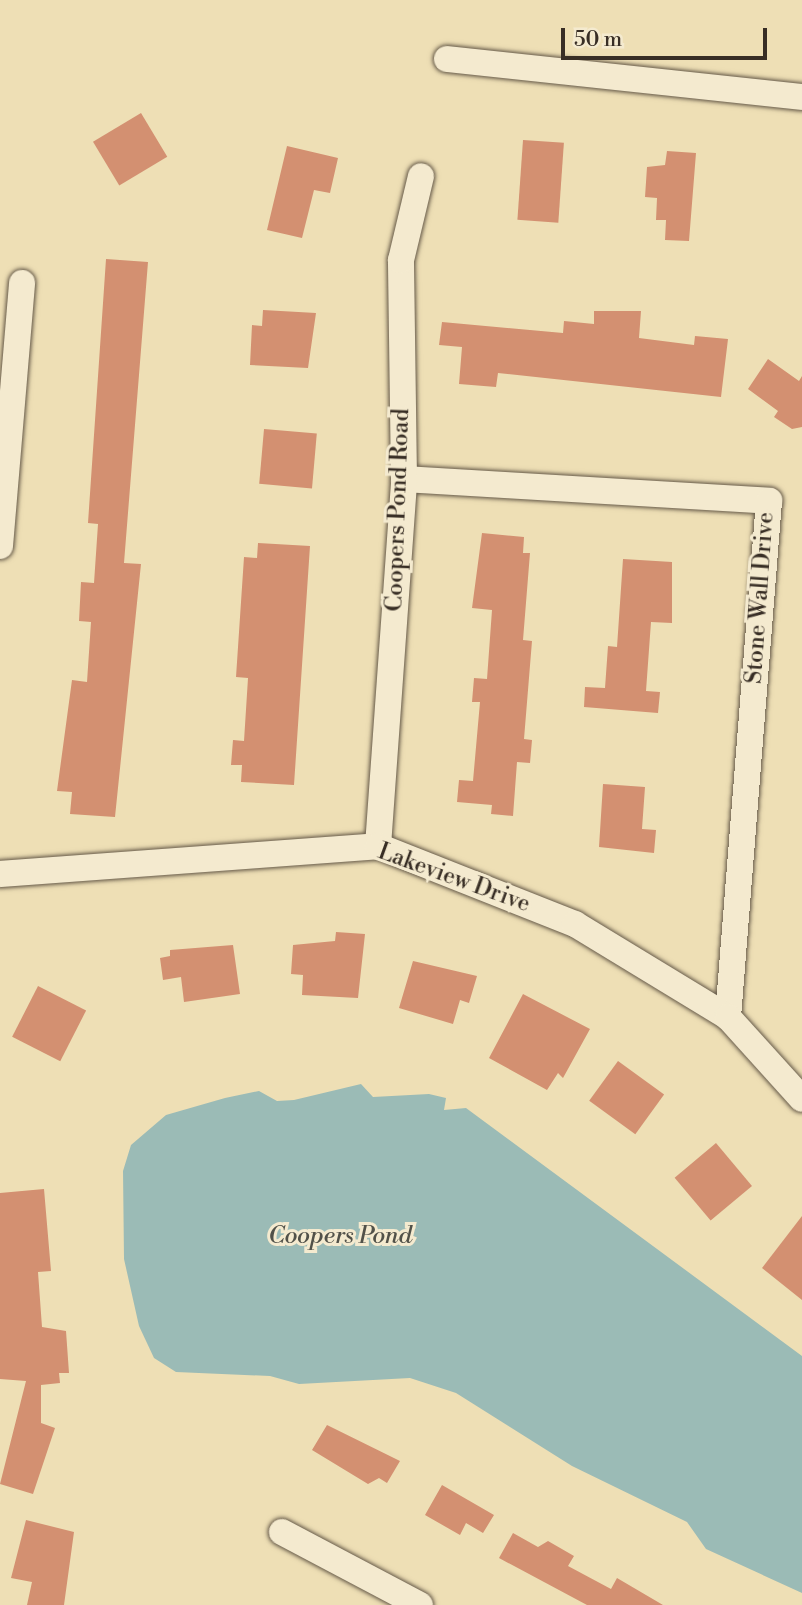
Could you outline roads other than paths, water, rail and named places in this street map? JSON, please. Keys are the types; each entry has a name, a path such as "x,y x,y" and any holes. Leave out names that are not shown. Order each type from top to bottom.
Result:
{"street":[{"path":"447,59 802,97"},
{"name":"Coopers Pond Road","path":"378,846 404,479 400,272 421,176"},
{"path":"0,546 22,283"},
{"name":"Stone Wall Drive","path":"404,479 769,501 728,1017"},
{"name":"Lakeview Drive","path":"0,874 378,846 575,924 728,1017 802,1099"},
{"path":"282,1532 420,1605"}],"water":[{"name":"Coopers Pond","path":"361,1084 373,1097 429,1094 446,1098 444,1110 466,1108 802,1356 802,1593 706,1549 687,1522 572,1466 456,1393 410,1378 299,1384 270,1376 176,1372 154,1358 139,1326 124,1259 123,1171 131,1145 166,1115 225,1098 259,1091 277,1101 294,1100"}]}
